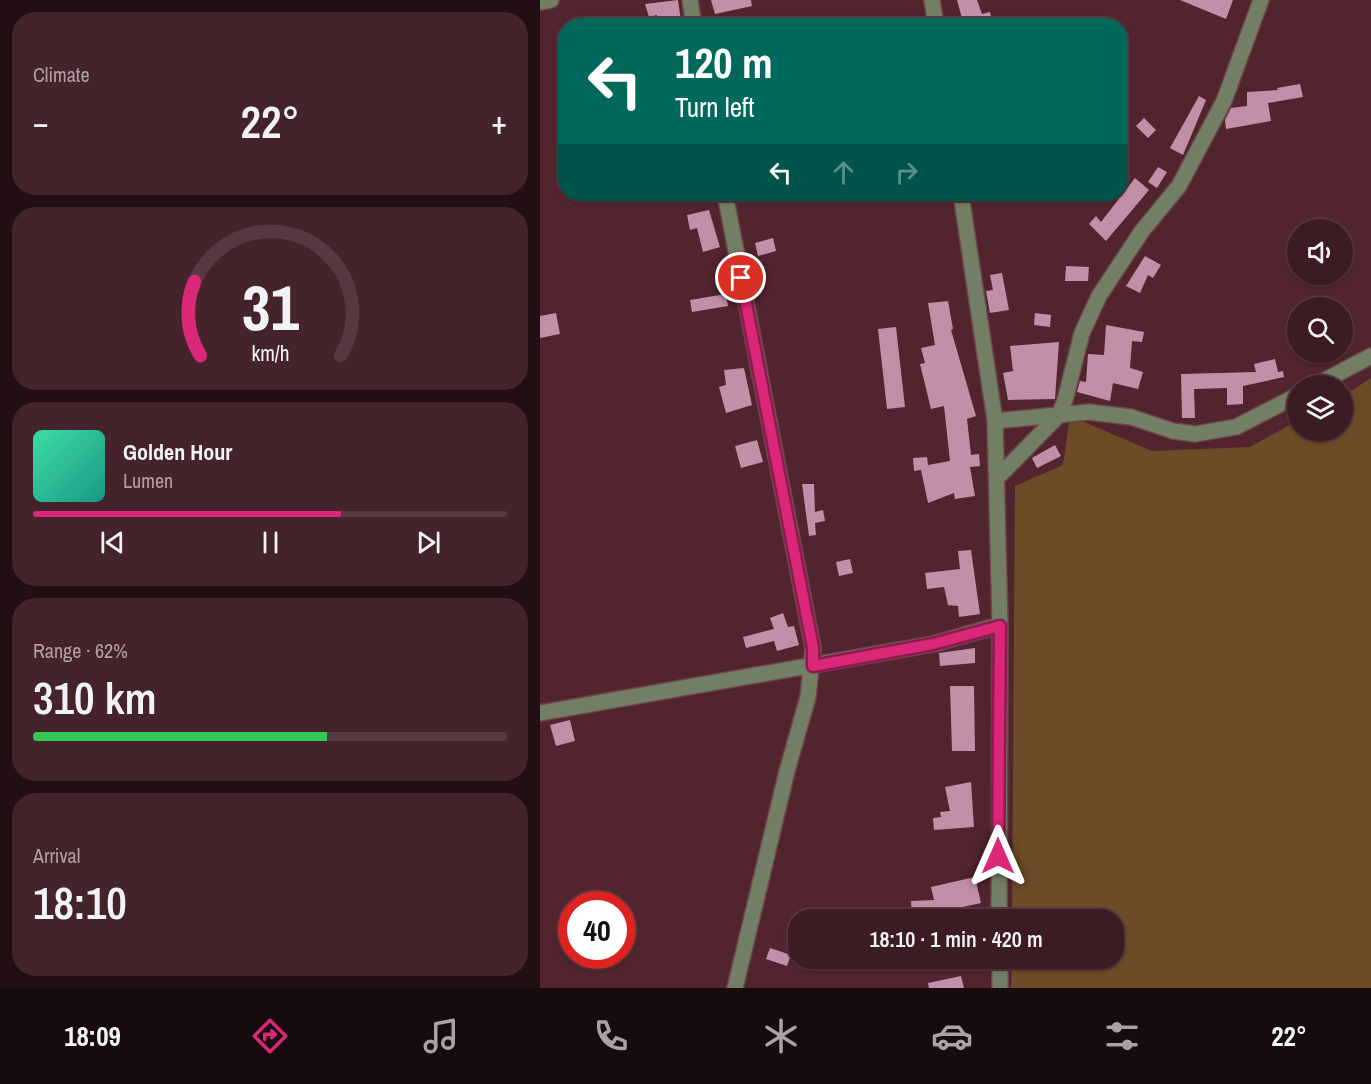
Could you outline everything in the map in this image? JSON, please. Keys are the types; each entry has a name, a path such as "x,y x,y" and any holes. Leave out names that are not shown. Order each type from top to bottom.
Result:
{"street":[{"path":"540,2 550,0"},
{"path":"690,0 693,18"},
{"path":"932,0 935,18"},
{"path":"997,478 1059,414 1065,400 1082,333 1099,296 1142,231 1179,186 1224,101 1261,0"},
{"path":"726,201 813,648 813,666 808,697 784,782 735,988"},
{"path":"962,201 995,421 1000,626 999,909"},
{"path":"1335,375 1371,356"},
{"path":"995,421 1089,412 1131,417 1173,431 1196,434 1236,427 1287,401"},
{"path":"540,713 933,644 1000,626"},
{"path":"1000,969 1000,988"}],"shaded area":[{"path":"1371,378 1371,988 1011,988 1012,969 1124,969 1124,909 1012,909 1015,486 1063,465 1070,416 1152,451 1250,447 1287,427 1287,441 1353,441 1353,390"}],"building":[{"path":"678,0 681,18 657,18 657,15 649,17 645,4"},
{"path":"711,0 751,0 752,6 715,14"},
{"path":"957,0 977,0 982,14 990,12 991,18 962,18"},
{"path":"1180,0 1233,0 1226,19"},
{"path":"1300,84 1303,97 1268,103 1271,121 1226,129 1225,120 1231,108 1247,106 1247,92 1278,90 1277,88"},
{"path":"1199,96 1206,100 1183,155 1170,148"},
{"path":"1144,118 1156,130 1148,138 1136,126"},
{"path":"1158,167 1167,172 1157,188 1148,182"},
{"path":"1135,178 1149,190 1106,241 1089,224 1096,216 1101,222 1117,201 1128,201 1128,187"},
{"path":"709,210 720,247 703,252 697,228 690,230 687,215"},
{"path":"773,238 776,251 758,256 755,243"},
{"path":"1145,256 1161,265 1153,278 1148,275 1140,293 1126,286"},
{"path":"1066,266 1089,267 1088,281 1065,281"},
{"path":"1002,273 1009,310 990,313 986,291 993,290 990,275"},
{"path":"726,294 728,306 692,312 690,300"},
{"path":"948,301 953,329 951,330 976,416 967,419 971,455 979,454 980,466 970,467 975,496 955,499 954,493 928,503 921,470 914,471 913,458 927,457 928,465 950,461 944,406 931,409 920,364 925,363 921,348 935,345 928,303"},
{"path":"556,313 560,334 540,338 540,316"},
{"path":"1035,313 1051,315 1050,327 1034,325"},
{"path":"1106,325 1144,332 1142,342 1132,341 1130,368 1143,372 1138,389 1113,383 1110,401 1077,392 1080,381 1086,382 1088,354 1104,355"},
{"path":"896,327 905,407 887,409 878,329"},
{"path":"1059,342 1055,399 1008,400 1003,373 1013,371 1010,346"},
{"path":"1275,359 1278,372 1283,371 1284,377 1243,386 1243,404 1227,405 1227,388 1194,389 1195,418 1182,418 1181,374 1256,372 1254,364"},
{"path":"744,368 752,405 726,413 719,387 726,385 724,370"},
{"path":"757,440 763,462 741,468 735,446"},
{"path":"1055,445 1061,456 1037,468 1032,458"},
{"path":"802,484 814,484 815,512 823,510 825,521 815,523 816,535 809,536"},
{"path":"971,550 980,614 959,617 958,606 948,605 944,587 927,589 925,573 960,569 958,551"},
{"path":"850,559 853,573 839,576 836,562"},
{"path":"783,613 788,627 794,626 799,645 777,651 774,641 746,648 743,637 774,629 770,618"},
{"path":"975,648 975,663 940,666 939,653"},
{"path":"950,686 974,686 975,751 952,751"},
{"path":"570,720 575,741 556,746 550,725"},
{"path":"971,782 974,827 934,830 933,818 941,817 940,812 950,811 945,787"},
{"path":"975,877 981,903 953,909 911,909 911,901 934,900 931,887"},
{"path":"770,948 788,954 787,966 766,959"},
{"path":"961,976 964,988 929,988 928,983"}],"route":[{"path":"741,278 813,648 813,666 933,644 1000,626 998,856"}]}
